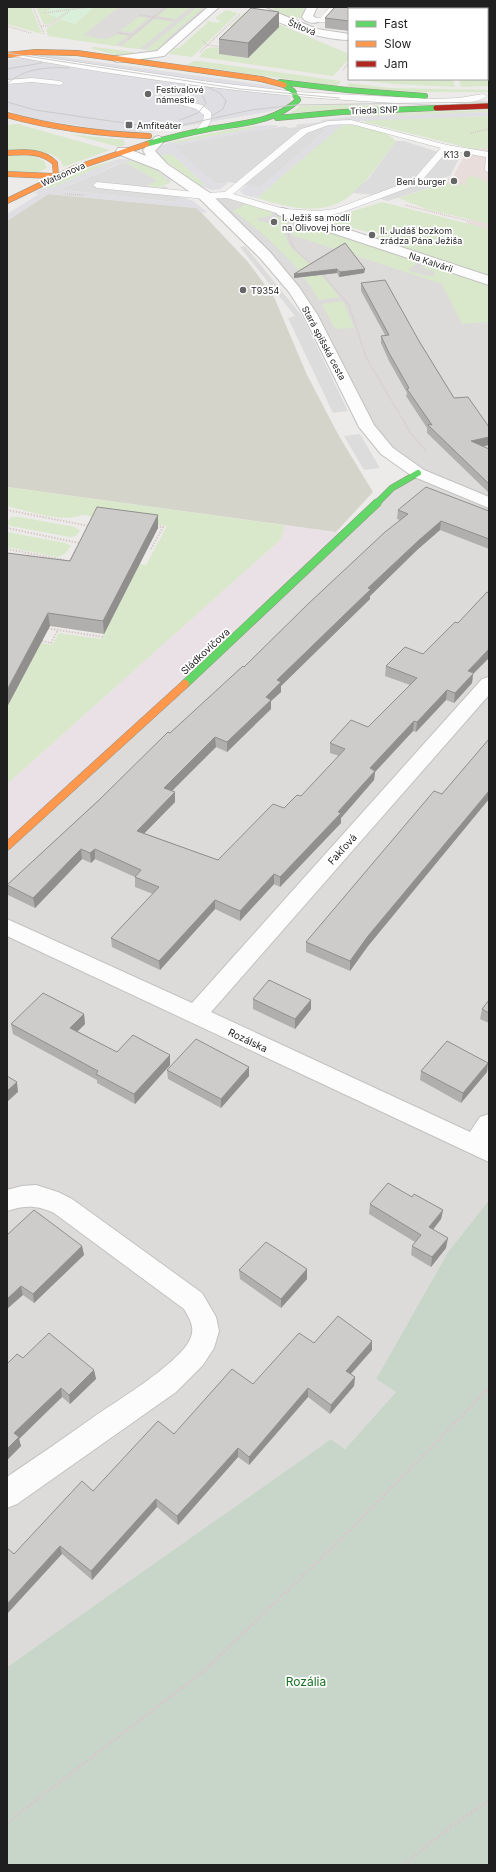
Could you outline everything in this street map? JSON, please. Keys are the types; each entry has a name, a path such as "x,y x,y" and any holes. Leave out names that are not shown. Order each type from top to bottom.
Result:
{"street":[{"path":"117,59 160,54 214,7"},
{"path":"312,7 307,17 314,20"},
{"name":"Štítová","path":"253,8 314,32 333,36 348,37"},
{"path":"31,44 77,53 174,68 261,79 282,85 292,90 297,95 298,101 292,107 260,120 182,134 122,151 107,146"},
{"path":"9,54 47,52 77,53"},
{"path":"160,54 174,68"},
{"name":"Trieda SNP","path":"261,79 389,94 486,96"},
{"name":"Trieda SNP","path":"260,120 342,112 489,106"},
{"path":"7,116 34,123 87,141"},
{"path":"34,123 124,136 182,134"},
{"name":"Stará spišská cesta","path":"159,140 149,152 164,167 205,196 265,255 294,290 310,314 367,427 387,451 418,473 489,504"},
{"name":"Stará spišská cesta","path":"122,151 164,167"},
{"name":"Watsonova","path":"7,201 56,176 122,151"},
{"path":"7,153 28,152 49,158 54,163 56,176 7,174"},
{"name":"Na Kalvárii","path":"289,213 489,281"},
{"name":"Sládkovičova","path":"7,846 232,641 392,488 418,473"},
{"name":"Fakľová","path":"195,1015 489,683"},
{"name":"Rozálska","path":"7,927 482,1149"},
{"path":"482,1149 489,1124"},
{"path":"7,1201 30,1194 47,1197 63,1206 192,1301 201,1313 206,1324 206,1334 201,1346 188,1362 166,1383 7,1494"}],"lane":[{"path":"314,20 322,20 334,7"},
{"path":"9,54 203,84 297,95 362,100 424,101 468,100 486,96"},
{"path":"7,82 32,80 60,83"},
{"path":"172,102 191,104 199,107 208,114 207,121 199,131"},
{"path":"227,195 304,132 328,123 351,122 489,157 489,170"},
{"path":"97,185 205,196 227,195 289,213 325,213 419,180 446,147"}],"path":[{"path":"33,7 45,37"},
{"path":"44,13 89,7"},
{"path":"127,39 166,7"},
{"path":"198,54 226,27 253,8"},
{"path":"42,30 71,10"},
{"path":"140,15 172,20"},
{"path":"40,26 48,26"},
{"path":"118,33 132,35"},
{"path":"207,45 226,47"},
{"path":"374,197 469,221"},
{"path":"289,213 290,221 288,234 291,244 327,278 349,305 366,357 410,432 428,453"},
{"path":"7,510 89,526"},
{"path":"85,531 91,522"},
{"path":"151,549 163,527 155,526"},
{"path":"7,528 79,543"},
{"path":"67,565 82,537"},
{"path":"7,549 69,561"},
{"path":"40,627 103,637"},
{"path":"42,642 51,643 58,630"},
{"path":"7,1823 206,1669 345,1535 486,1391 489,1394"},
{"path":"403,1865 449,1828 489,1801"}],"shaded area":[{"path":"110,7 214,7 162,52 68,39"},
{"name":"Festivalové námestie","path":"47,55 272,86 287,92 291,100 289,104 273,111 151,132 112,131 34,119 16,114 7,109 7,60"},
{"path":"489,112 489,116 357,121 346,123 257,198 244,195 240,191 246,185 260,188 324,132 324,129 319,126 302,124 347,117"},
{"path":"302,124 319,126 324,129 324,132 260,188 229,182 215,184 173,146 286,126 288,128 297,127 296,125"},
{"path":"276,125 278,127 174,146 215,184 229,182 220,189 212,190 201,186 205,185 174,156 169,154 158,156 156,152 161,146 170,142 175,143 255,128 254,126"},
{"path":"489,140 489,229 466,223 478,212 447,183 448,178 453,178 465,155"},
{"path":"396,141 404,141 441,153 461,155 450,176 423,183 434,186 388,201 374,197 375,195 352,193 369,178"},
{"path":"118,159 144,162 161,171 170,178 171,181 170,183 160,173 142,163 132,161 118,164 63,188 62,190 176,202 180,196 193,201 207,212 201,213 196,208 48,194 7,221 7,214 39,194 34,193 41,189 54,187"},
{"path":"122,163 130,165 158,181 147,185 157,188 165,186 180,196 176,202 62,190 63,188"},
{"path":"48,194 197,208 248,262 274,297 307,375 339,436 373,492 336,532 7,487 7,221"},
{"path":"227,195 489,280 489,1200 448,1252 376,1379 396,1392 345,1449 331,1439 7,1667 7,846 344,533 417,473 387,451 310,314 205,196"},
{"path":"238,214 301,272 296,273 232,215"},
{"path":"245,246 302,316 348,411 333,413 288,318 295,316 240,247"},
{"path":"360,434 380,468 364,470 344,436"},
{"path":"284,525 344,533 7,846 7,784 281,539"}],"green space":[{"path":"31,7 42,34 7,24 7,8"},
{"path":"36,7 54,7 45,13 58,18 49,24 44,25"},
{"path":"54,7 94,7 75,24 44,13"},
{"path":"94,7 119,7 83,35 105,39 113,37 117,34 128,36 115,46 48,36 46,29 60,19 75,24"},
{"path":"169,7 190,7 176,19 158,16"},
{"path":"277,7 299,7 305,9 305,12 302,18 286,17 273,11 273,9"},
{"path":"196,8 202,9 163,42 166,43 164,45 155,50 146,50"},
{"path":"226,10 238,13 192,57 169,54 175,48 179,48 208,22 205,21 215,23 221,22 215,18"},
{"path":"248,12 255,14 348,54 348,60 333,76 199,57 204,50 213,47 225,49 220,54 248,58 246,28 230,26 244,13"},
{"path":"138,17 149,18 132,32 120,31"},
{"path":"158,19 173,22 140,49 120,47 153,20"},
{"path":"95,47 135,53 132,56 116,55 90,48"},
{"path":"489,56 489,86 461,87 459,80 488,80"},
{"path":"194,61 341,81 337,86 187,65"},
{"path":"359,80 453,80 455,87 394,84"},
{"path":"349,83 391,88 489,90 489,92 417,92 346,87"},
{"path":"301,106 404,106 290,113"},
{"path":"489,110 489,112 347,117 364,114"},
{"path":"489,116 489,148 473,149 364,122 365,120"},
{"path":"18,124 110,150 63,167 61,161 56,156 40,152 7,150 7,125"},
{"path":"348,125 380,131 392,137 396,141 366,180 353,193 339,202 324,208 306,208 284,205 257,198 340,126"},
{"path":"254,126 255,128 175,143 170,142 227,130"},
{"path":"70,134 124,140 125,145 119,147"},
{"path":"169,154 174,156 205,185 201,186 158,156"},
{"path":"7,156 34,156 44,161 47,168 38,172 7,171"},
{"path":"118,159 54,187 41,189 88,168"},
{"path":"132,161 142,163 153,168 163,175 170,183 157,188 146,184 158,181 130,165 122,163"},
{"path":"471,176 477,177 489,183 489,224 426,209 398,198 445,183 466,185 467,178"},
{"path":"382,202 489,229 489,278 437,260 435,257 428,257 374,238 380,236 380,234 309,217 344,214"},
{"path":"246,204 273,213 270,216 257,219 259,221 278,225 281,222 275,219 282,216 288,217 285,235 289,245 327,281 339,297 319,300 302,275 281,251 233,211"},
{"path":"295,220 413,260 416,264 408,270 418,274 426,276 436,275 433,274 435,272 421,267 429,265 489,285 489,322 462,324 442,284 292,235"},
{"path":"343,301 354,328 338,329 334,327 322,304"},
{"path":"7,487 284,525 284,529 281,539 7,784 7,707 41,643 52,645 59,633 101,639 139,564 146,565 167,526 82,515 64,518 34,513 7,506"},
{"path":"11,517 19,517 75,527 80,531 76,536 70,537 10,526 7,523"},
{"path":"7,532 65,543 71,546 65,554 57,557 7,547"},
{"name":"Rozália","path":"489,1200 489,1865 7,1865 7,1667 331,1439 345,1449 396,1392 376,1379 448,1252"}],"building":[{"path":"335,7 489,7 489,23 488,8 348,8 348,21 325,18"},
{"path":"251,8 279,12 248,43 219,39"},
{"path":"345,243 365,269 340,272 337,269 294,274"},
{"path":"385,280 419,341 454,398 468,397 489,427 489,437 471,441 489,449 489,484 428,425 432,425 407,389 409,388 381,336 389,335 361,283"},
{"path":"426,487 489,511 489,539 441,521 368,588 371,589 277,680 281,682 266,697 271,700 227,742 215,737 164,788 175,792 137,831 218,860 273,804 284,808 297,795 301,796 345,749 330,743 351,720 368,727 417,678 386,666 405,647 423,654 455,622 458,623 487,592 489,593 489,649 468,671 474,673 455,693 447,690 417,722 414,721 370,768 375,771 338,812 341,813 280,877 274,874 240,911 215,900 159,961 111,938 159,887 135,877 141,870 95,849 90,853 81,849 33,898 7,885 99,800 168,732 170,733 243,666 244,667 308,604 385,532 408,514 398,510"},
{"path":"97,507 158,515 103,621 48,613 7,690 7,553 70,561"},
{"path":"489,739 489,791 368,936 350,961 306,942 434,791 442,794"},
{"path":"269,980 311,1000 295,1019 253,999"},
{"path":"43,993 84,1014 70,1028 117,1052 133,1035 170,1055 134,1094 96,1074 98,1071 11,1024"},
{"path":"489,1000 489,1013 482,1009"},
{"path":"196,1039 249,1067 221,1099 167,1070"},
{"path":"447,1041 488,1063 463,1093 421,1071"},
{"path":"7,1076 17,1082 7,1091"},
{"path":"388,1183 412,1197 414,1194 443,1210 429,1227 448,1238 432,1257 412,1246 421,1235 370,1204"},
{"path":"34,1210 82,1246 33,1294 21,1286 7,1299 7,1235"},
{"path":"266,1242 307,1269 281,1299 239,1270"},
{"path":"338,1316 372,1341 346,1371 355,1377 331,1405 308,1388 249,1457 238,1448 177,1516 156,1499 91,1571 60,1546 7,1604 7,1548 14,1554 82,1481 93,1491 158,1421 174,1434 232,1369 253,1384 299,1333 314,1343"},
{"path":"49,1333 94,1370 69,1395 61,1388 14,1433 19,1437 7,1449 7,1364 17,1354 23,1358"}],"tram line":[{"path":"7,53 240,89 339,98"},
{"path":"7,69 42,63"},
{"path":"7,84 28,72 44,68 69,68"},
{"path":"180,120 198,113 206,103 201,93 184,85"},
{"path":"207,87 220,93 226,101 223,109 212,116"},
{"path":"7,102 35,110 152,127 178,126 251,110 295,105 489,102"}],"traffic: fast":[{"path":"280,82 347,90 425,96"},
{"path":"147,144 193,132 269,118 290,107 298,100 293,91 284,85"},
{"path":"277,118 342,112 436,108"},
{"path":"185,684 392,488 418,473"}],"traffic: slow":[{"path":"7,55 36,52 77,53 261,79 284,85"},
{"path":"7,115 59,128 149,136"},
{"path":"7,201 75,168 147,144"},
{"path":"7,153 33,152 45,155 55,163 56,176"},
{"path":"7,174 52,176"},
{"path":"7,846 185,684"}],"traffic: jam":[{"path":"436,108 489,106"}],"place":[{"name":"Festivalové námestie","path":"148,94"},
{"name":"Amfiteáter","path":"129,125"},
{"name":"K13","path":"467,154"},
{"name":"Beni burger","path":"454,181"},
{"name":"I. Ježiš sa modlí na Olivovej hore","path":"274,222"},
{"name":"II. Judáš bozkom zrádza Pána Ježiša","path":"372,235"},
{"name":"T9354","path":"243,290"}]}
